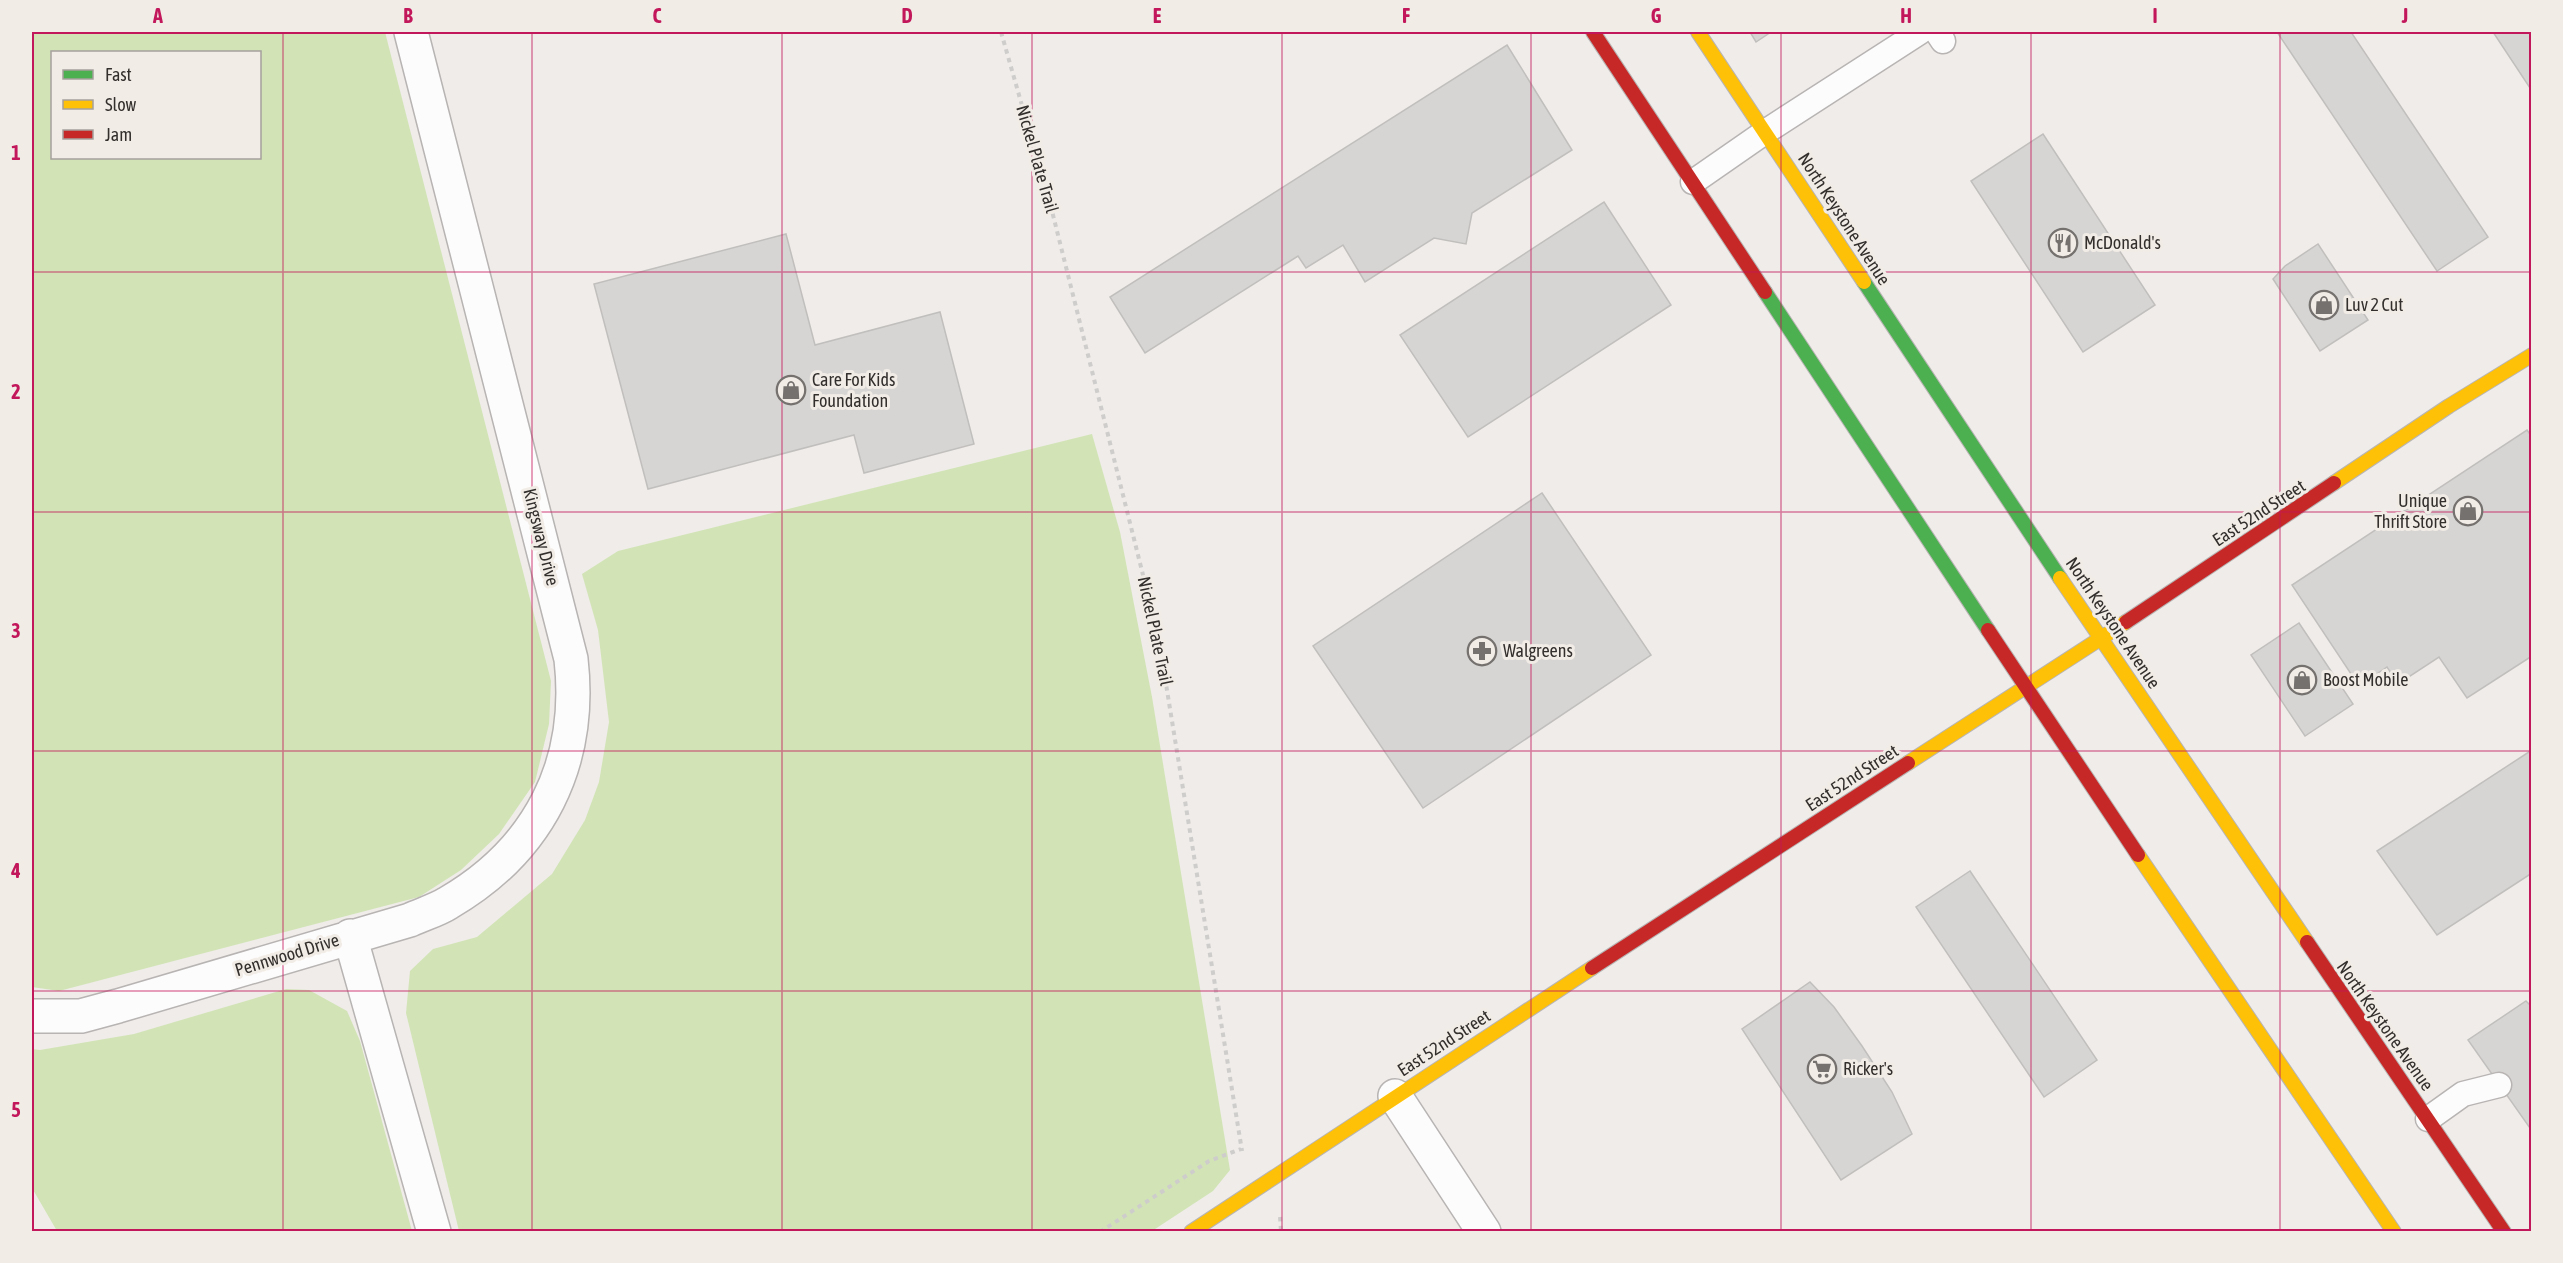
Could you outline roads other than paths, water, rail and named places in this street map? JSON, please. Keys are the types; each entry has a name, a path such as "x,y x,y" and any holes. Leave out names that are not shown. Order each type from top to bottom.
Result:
{"main road":[{"path":"1593,32 2026,687 2394,1232"},
{"name":"North Keystone Avenue","path":"1698,32 2102,638 2504,1232"},
{"name":"East 52nd Street","path":"1191,1232 1395,1096 2307,504 2449,406 2532,355"}],"street":[{"name":"Kingsway Drive","path":"350,936 410,920 447,904 479,883 509,857 534,826 553,792 571,737 573,717 573,677 567,640 411,32"},
{"name":"Pennwood Drive","path":"32,1016 81,1016 350,936 434,1232"},
{"path":"1395,1096 1484,1232"}],"lane":[{"path":"1693,182 1765,132 1920,32"},
{"path":"2428,1119 2463,1094 2499,1084"}],"place":[{"name":"McDonald's","path":"2063,243"},
{"name":"Luv 2 Cut","path":"2324,305"},
{"name":"Care For Kids Foundation","path":"791,390"},
{"name":"Unique Thrift Store","path":"2468,511"},
{"name":"Walgreens","path":"1482,651"},
{"name":"Boost Mobile","path":"2302,680"},
{"name":"Ricker's","path":"1822,1069"}]}
